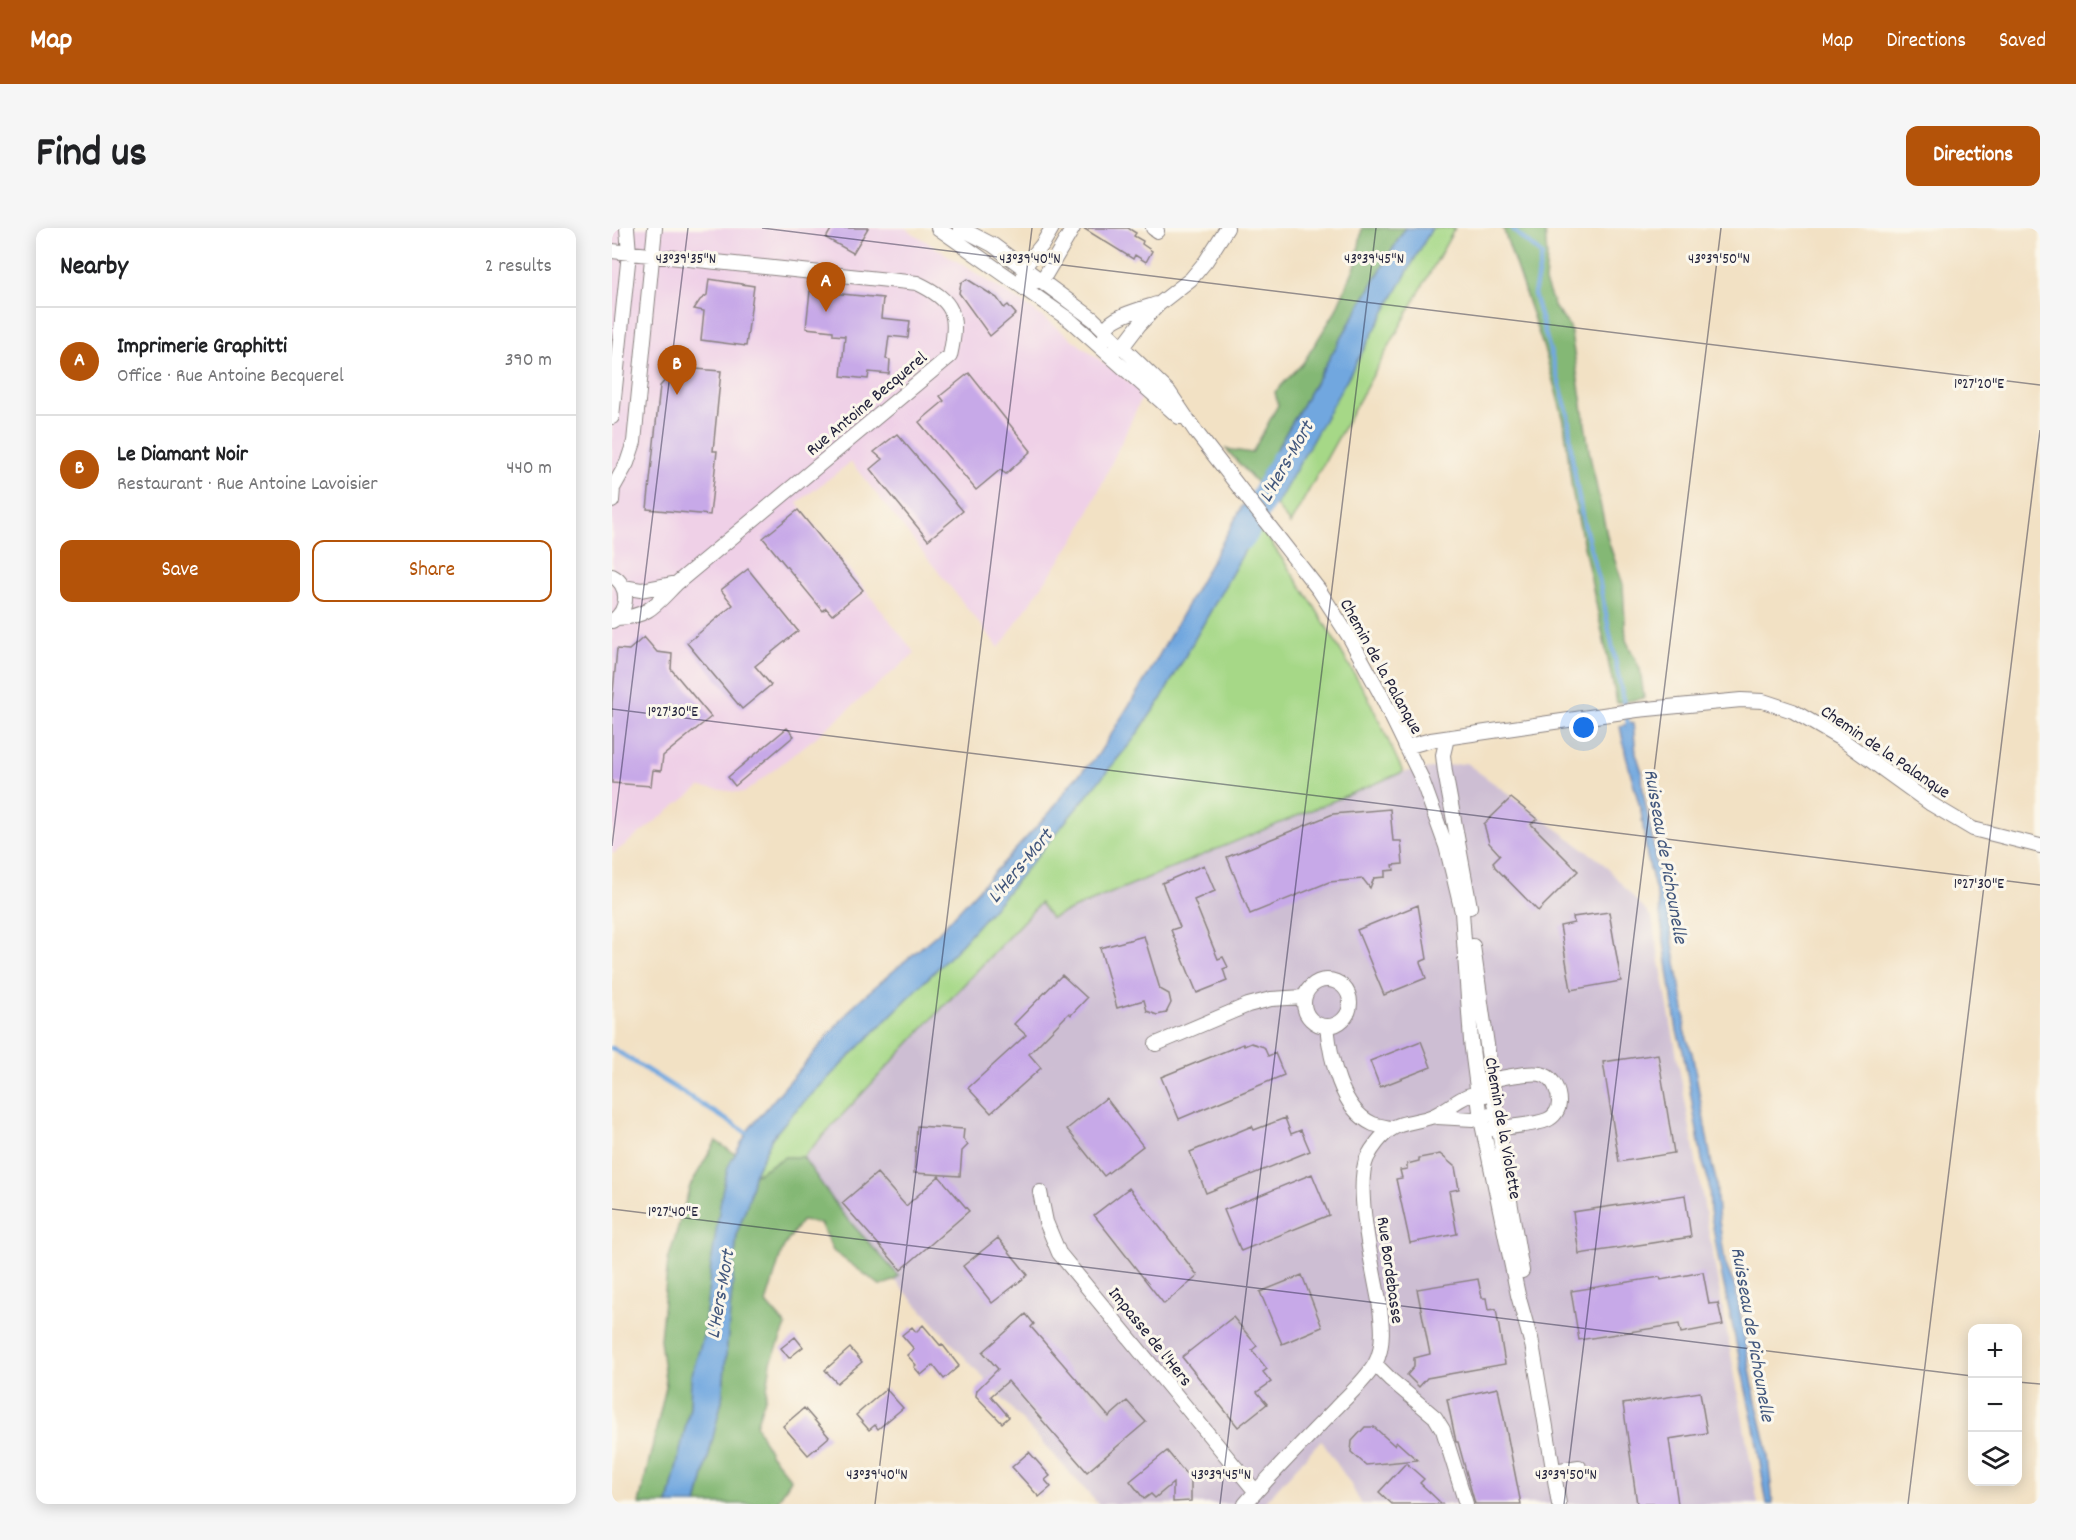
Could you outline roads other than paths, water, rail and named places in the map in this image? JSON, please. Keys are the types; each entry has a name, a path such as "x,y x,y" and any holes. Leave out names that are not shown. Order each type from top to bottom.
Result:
{"street":[{"path":"612,417 617,320 629,253 627,228"},
{"path":"612,501 613,488 627,463 634,441 655,228"},
{"name":"Chemin de la Palanque","path":"938,228 1071,321 1196,432"},
{"name":"Chemin de la Palanque","path":"960,228 993,245 1105,329 1169,392 1196,432 1291,551 1319,590 1350,638 1421,777"},
{"path":"1052,228 1024,267 1024,286 1041,280 1073,228"},
{"path":"1159,304 1126,314 1105,329 1105,349 1123,346 1159,304 1191,279 1206,261 1227,228"},
{"name":"Rue Antoine Becquerel","path":"612,251 917,283 938,293 951,309 956,330 950,356 677,583 650,610 634,617 614,619"},
{"path":"614,619 623,609 626,598 616,578"},
{"name":"Rue Antoine Becquerel","path":"616,578 641,590 677,583"},
{"name":"Chemin de la Palanque","path":"1406,747 1447,738 1613,713 1741,700 1763,701 1793,711 1841,739 1931,804 1973,829 2040,846"},
{"name":"Chemin de la Violette","path":"1447,738 1443,755 1445,772 1470,906 1470,931 1499,1128 1559,1504"},
{"name":"Chemin de la Violette","path":"1421,777 1446,846 1462,912 1470,931"},
{"name":"Chemin de la Violette","path":"1462,912 1470,1034 1482,1124 1518,1295 1532,1346"},
{"path":"1327,979 1337,981 1346,988 1350,998 1350,1008 1345,1018 1337,1024 1327,1026 1318,1025 1311,1020 1303,1006 1304,997 1309,988 1317,981 1327,979"},
{"path":"1156,1044 1248,1005 1271,999 1304,997"},
{"path":"1327,1026 1330,1055 1350,1105 1361,1117 1374,1124 1391,1128 1432,1117 1493,1079 1545,1075 1557,1089 1559,1100 1558,1108 1546,1120 1499,1128 1432,1117"},
{"path":"1477,1087 1496,1104 1482,1124"},
{"name":"Rue Bordebasse","path":"1245,1504 1375,1364 1381,1344 1381,1319 1362,1198 1363,1174 1367,1158 1378,1141 1391,1128"},
{"name":"Impasse de l'Hers","path":"1040,1192 1046,1222 1059,1253 1256,1492"},
{"path":"1375,1364 1390,1380 1436,1418 1443,1430 1466,1504"},
{"path":"1554,1471 1579,1467"}],"water":[{"path":"1405,228 1432,228 1276,505 1257,483"},
{"path":"1243,505 1259,525 1161,699 1133,740 1003,897 955,951 791,1115 772,1138 754,1175 749,1199 737,1233 722,1400 697,1504 668,1504 690,1407 691,1377 704,1334 722,1192 728,1167 749,1129 856,1003 938,933 1051,811 1071,783 1098,755 1148,675"},
{"path":"1633,723 1636,753 1642,772 1643,792 1655,860 1665,897 1685,1016 1684,1030 1692,1053 1716,1180 1725,1263 1736,1290 1755,1397 1767,1448 1773,1504 1767,1504 1755,1432 1719,1262 1710,1210 1709,1182 1702,1160 1683,1050 1677,1031 1658,900 1647,856 1641,811 1620,726"}],"waterway":[{"name":"Ruisseau de Pichounelle","path":"1513,228 1542,255 1534,294 1568,414 1572,458 1582,516 1599,580 1629,729"},
{"name":"L'Hers-Mort","path":"1243,536 1283,462"},
{"path":"612,1048 752,1136"}],"place":[{"name":"Imprimerie Graphitti","path":"826,312"},
{"name":"Le Diamant Noir","path":"677,395"}]}
